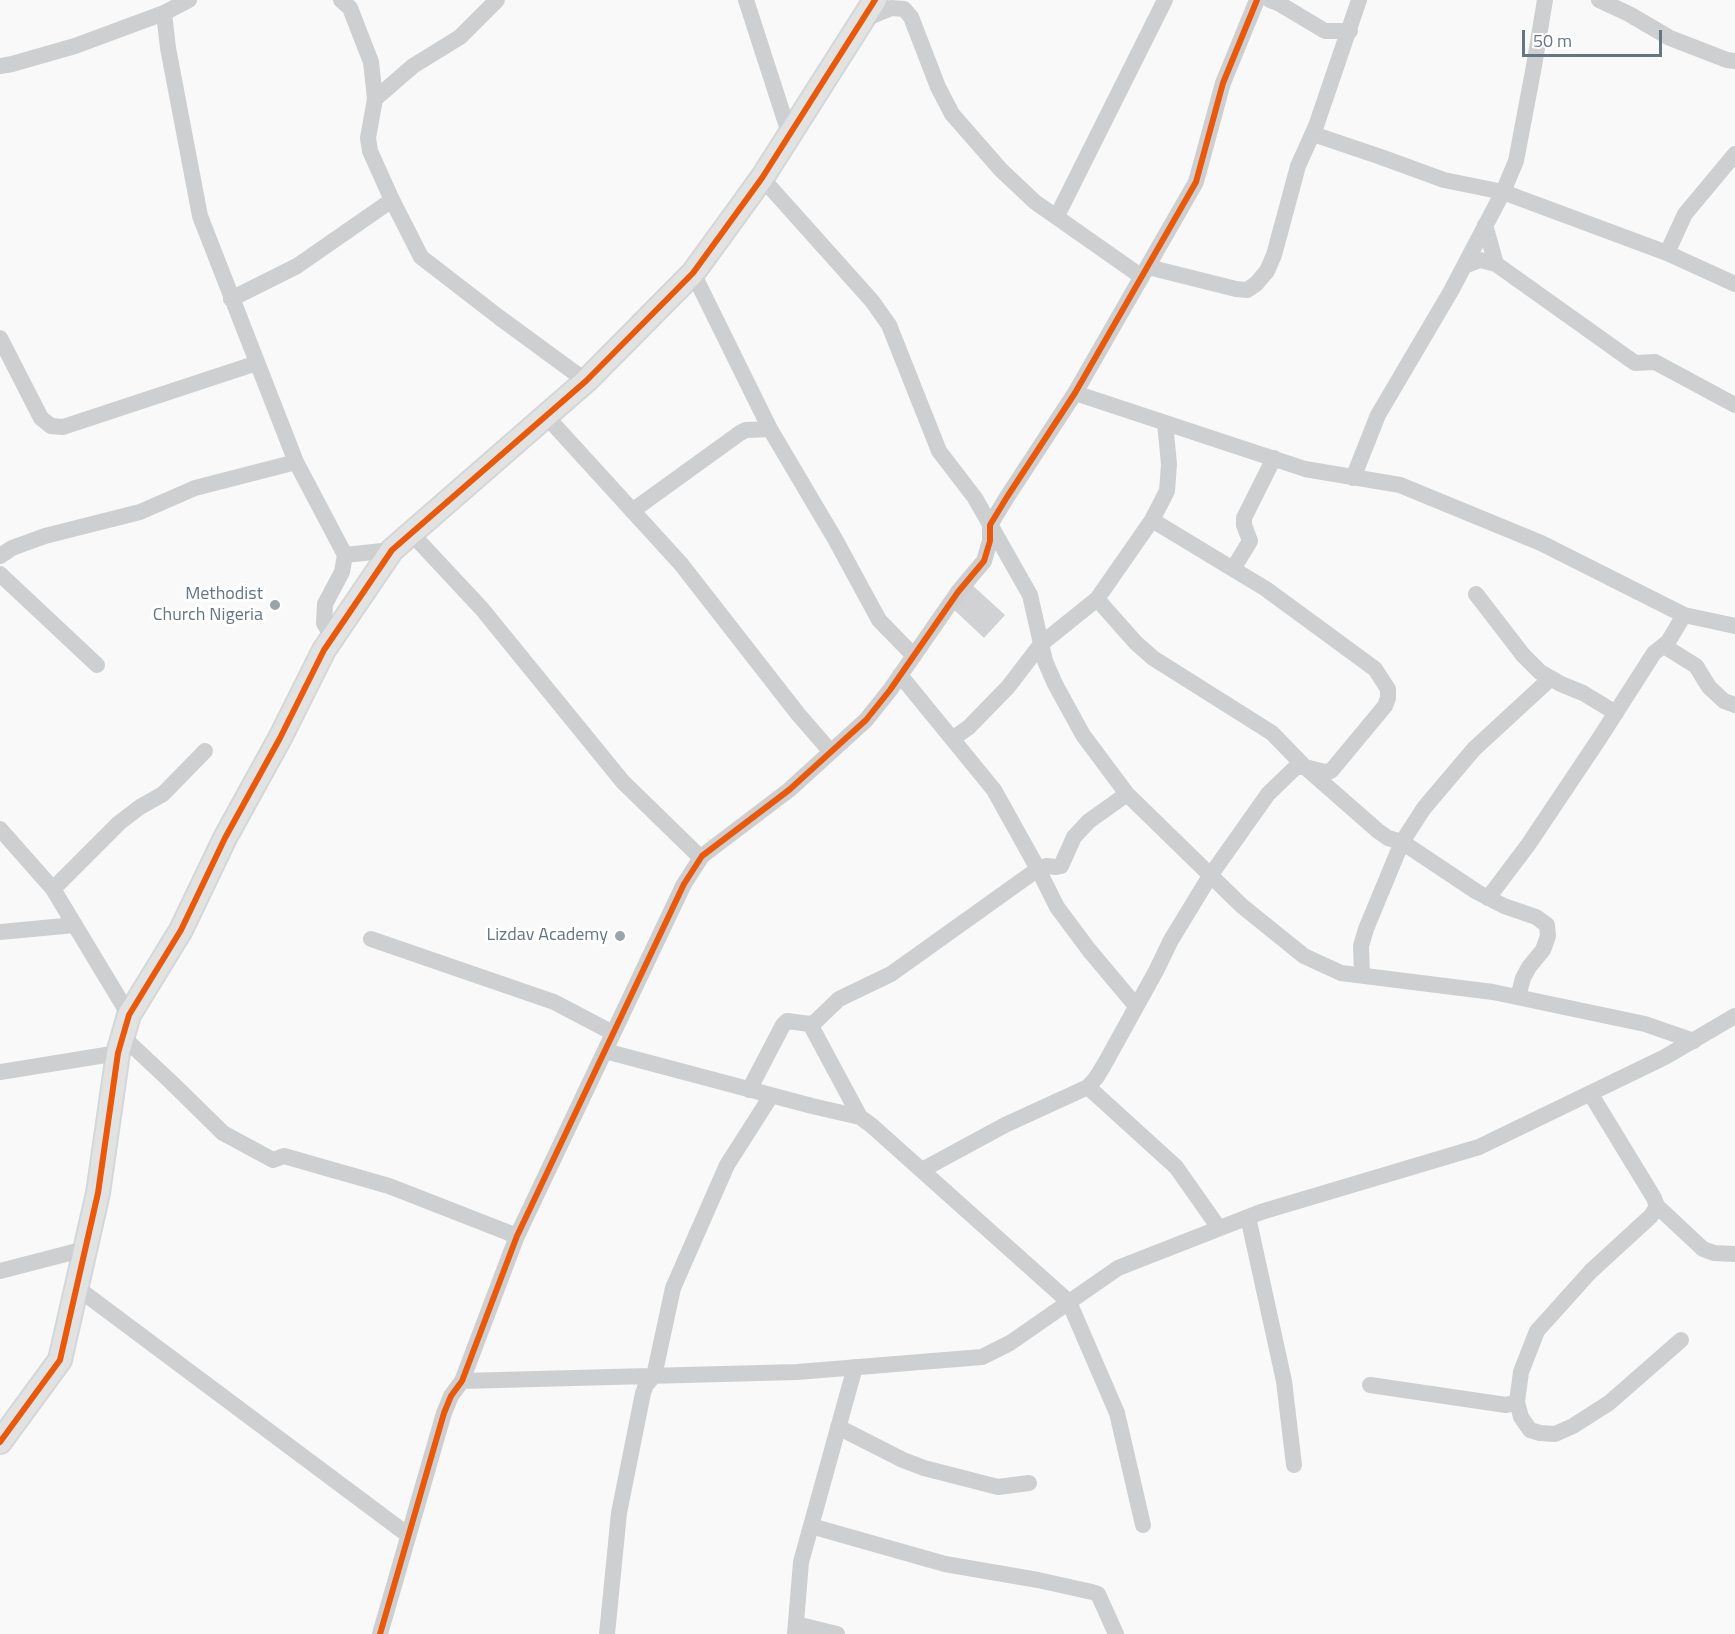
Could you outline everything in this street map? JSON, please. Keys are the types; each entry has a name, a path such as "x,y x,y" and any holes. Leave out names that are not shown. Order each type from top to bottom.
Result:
{"street":[{"path":"0,66 75,46 164,13 189,0"},
{"path":"341,0 350,8 371,62 375,99 368,138 370,151 421,257 586,381"},
{"path":"375,99 413,66 460,37 497,0"},
{"path":"746,0 790,136"},
{"path":"0,1442 60,1360 98,1193 120,1045 129,1015 181,930 225,838 280,738 324,650 393,550 586,381 693,273 790,136 875,0"},
{"path":"1057,216 1165,0"},
{"path":"380,1634 444,1413 451,1396 462,1382 517,1236 684,884 700,858 789,790 866,720 958,592 984,561 990,541 990,525 1006,496 1075,393 1196,182 1223,83 1257,0"},
{"path":"1270,0 1325,31 1341,56"},
{"path":"862,21 891,8 912,8 938,87 952,114 1001,170 1035,202 1145,272 1247,290 1267,272 1274,255 1298,166 1313,134 1359,0"},
{"path":"1353,478 1378,415 1464,266 1503,192 1516,161 1545,0"},
{"path":"1599,0 1630,7 1670,38 1735,61"},
{"path":"164,13 168,48 200,216 296,462 345,555 342,572 325,604 324,623 332,637"},
{"path":"1325,31 1350,31"},
{"path":"1313,134 1443,180 1503,192 1667,253 1735,284"},
{"path":"1667,253 1685,214 1735,154"},
{"path":"762,178 872,301 889,325 939,451 975,498 1030,595 1045,661 1083,735 1127,794 1242,906 1304,956 1341,973 1493,992 1645,1024 1694,1041"},
{"path":"231,299 297,266 392,200"},
{"path":"1485,225 1496,264"},
{"path":"1464,266 1480,260 1496,264 1635,363 1655,362 1735,405"},
{"path":"693,273 770,429 835,539 879,620 914,656"},
{"path":"0,338 41,418 51,426 63,428 257,363"},
{"path":"1075,393 1305,469 1400,485 1541,543 1684,615 1735,626"},
{"path":"546,416 681,564 798,714 831,752"},
{"path":"952,739 969,727 1008,687 1041,644 1097,599 1152,520 1167,491 1169,464 1166,423"},
{"path":"632,510 740,432 770,429"},
{"path":"1233,569 1250,541 1244,518 1274,458"},
{"path":"0,556 12,548 45,536 140,512 195,488 296,462"},
{"path":"922,1170 1005,1125 1088,1087 1100,1071 1171,940 1210,876 1268,794 1296,767 1331,771 1385,706 1388,698 1388,689 1375,669 1266,589 1152,520"},
{"path":"412,534 482,609 623,782 700,858"},
{"path":"345,555 393,550"},
{"path":"0,574 97,665"},
{"path":"1476,594 1523,655 1540,672 1616,712"},
{"path":"1097,599 1136,643 1153,658 1272,733 1305,767 1378,831 1388,838 1402,842 1477,892 1536,917 1547,925 1543,950 1523,978 1518,997"},
{"path":"1488,897 1528,845 1654,653 1668,642 1684,615"},
{"path":"1664,646 1696,666 1709,687 1724,701 1735,705"},
{"path":"900,675 994,790 1057,907 1089,950 1136,1006"},
{"path":"1362,975 1361,946 1366,929 1402,842 1425,808 1474,749 1551,678"},
{"path":"53,889 119,823 140,807 163,794 205,751"},
{"path":"748,1089 787,1021 810,1024 815,1022 839,999 891,974 1038,869 1046,866 1061,866 1074,837 1089,821 1127,794"},
{"path":"0,829 53,889 129,1015"},
{"path":"0,932 75,925"},
{"path":"371,939 554,1002 613,1033"},
{"path":"462,1382 797,1372 982,1357 1010,1343 1118,1268 1261,1212 1479,1147 1665,1057 1735,1016"},
{"path":"810,1024 860,1118"},
{"path":"0,1072 120,1045 171,1082 223,1133 273,1160 284,1156 389,1186 517,1236"},
{"path":"605,1051 860,1118 872,1125 1069,1302 1117,1413 1143,1525"},
{"path":"1088,1087 1176,1167 1219,1228"},
{"path":"1590,1094 1657,1206 1703,1249 1714,1253 1735,1254"},
{"path":"607,1634 619,1513 643,1393 646,1385 654,1376 673,1288 727,1165 771,1096"},
{"path":"1657,1206 1651,1216 1591,1271 1537,1331 1521,1372 1517,1402 1521,1417 1530,1430 1540,1433 1555,1434 1573,1426 1609,1403 1681,1340"},
{"path":"1248,1217 1284,1381 1294,1465"},
{"path":"0,1271 85,1250"},
{"path":"76,1287 408,1535"},
{"path":"837,1634 796,1629 801,1562 855,1367"},
{"path":"1370,1385 1506,1405 1517,1402"},
{"path":"838,1427 903,1460 924,1468 998,1487 1029,1483"},
{"path":"811,1526 945,1564 1098,1594 1116,1634"}],"building":[{"path":"971,584 1005,615 984,638 950,606"}],"cycle path":[{"path":"0,1442 60,1360 98,1193 118,1053 129,1015 181,930 225,838 280,738 324,650 392,550 586,381 693,273 762,178 875,0"},
{"path":"380,1634 444,1413 451,1396 462,1381 517,1236 684,884 702,856 789,790 866,720 890,690 958,592 984,561 990,541 990,525 1075,393 1196,182 1223,83 1257,0"}],"place":[{"name":"Methodist Church Nigeria","path":"275,605"},
{"name":"Lizdav Academy","path":"620,936"}]}
